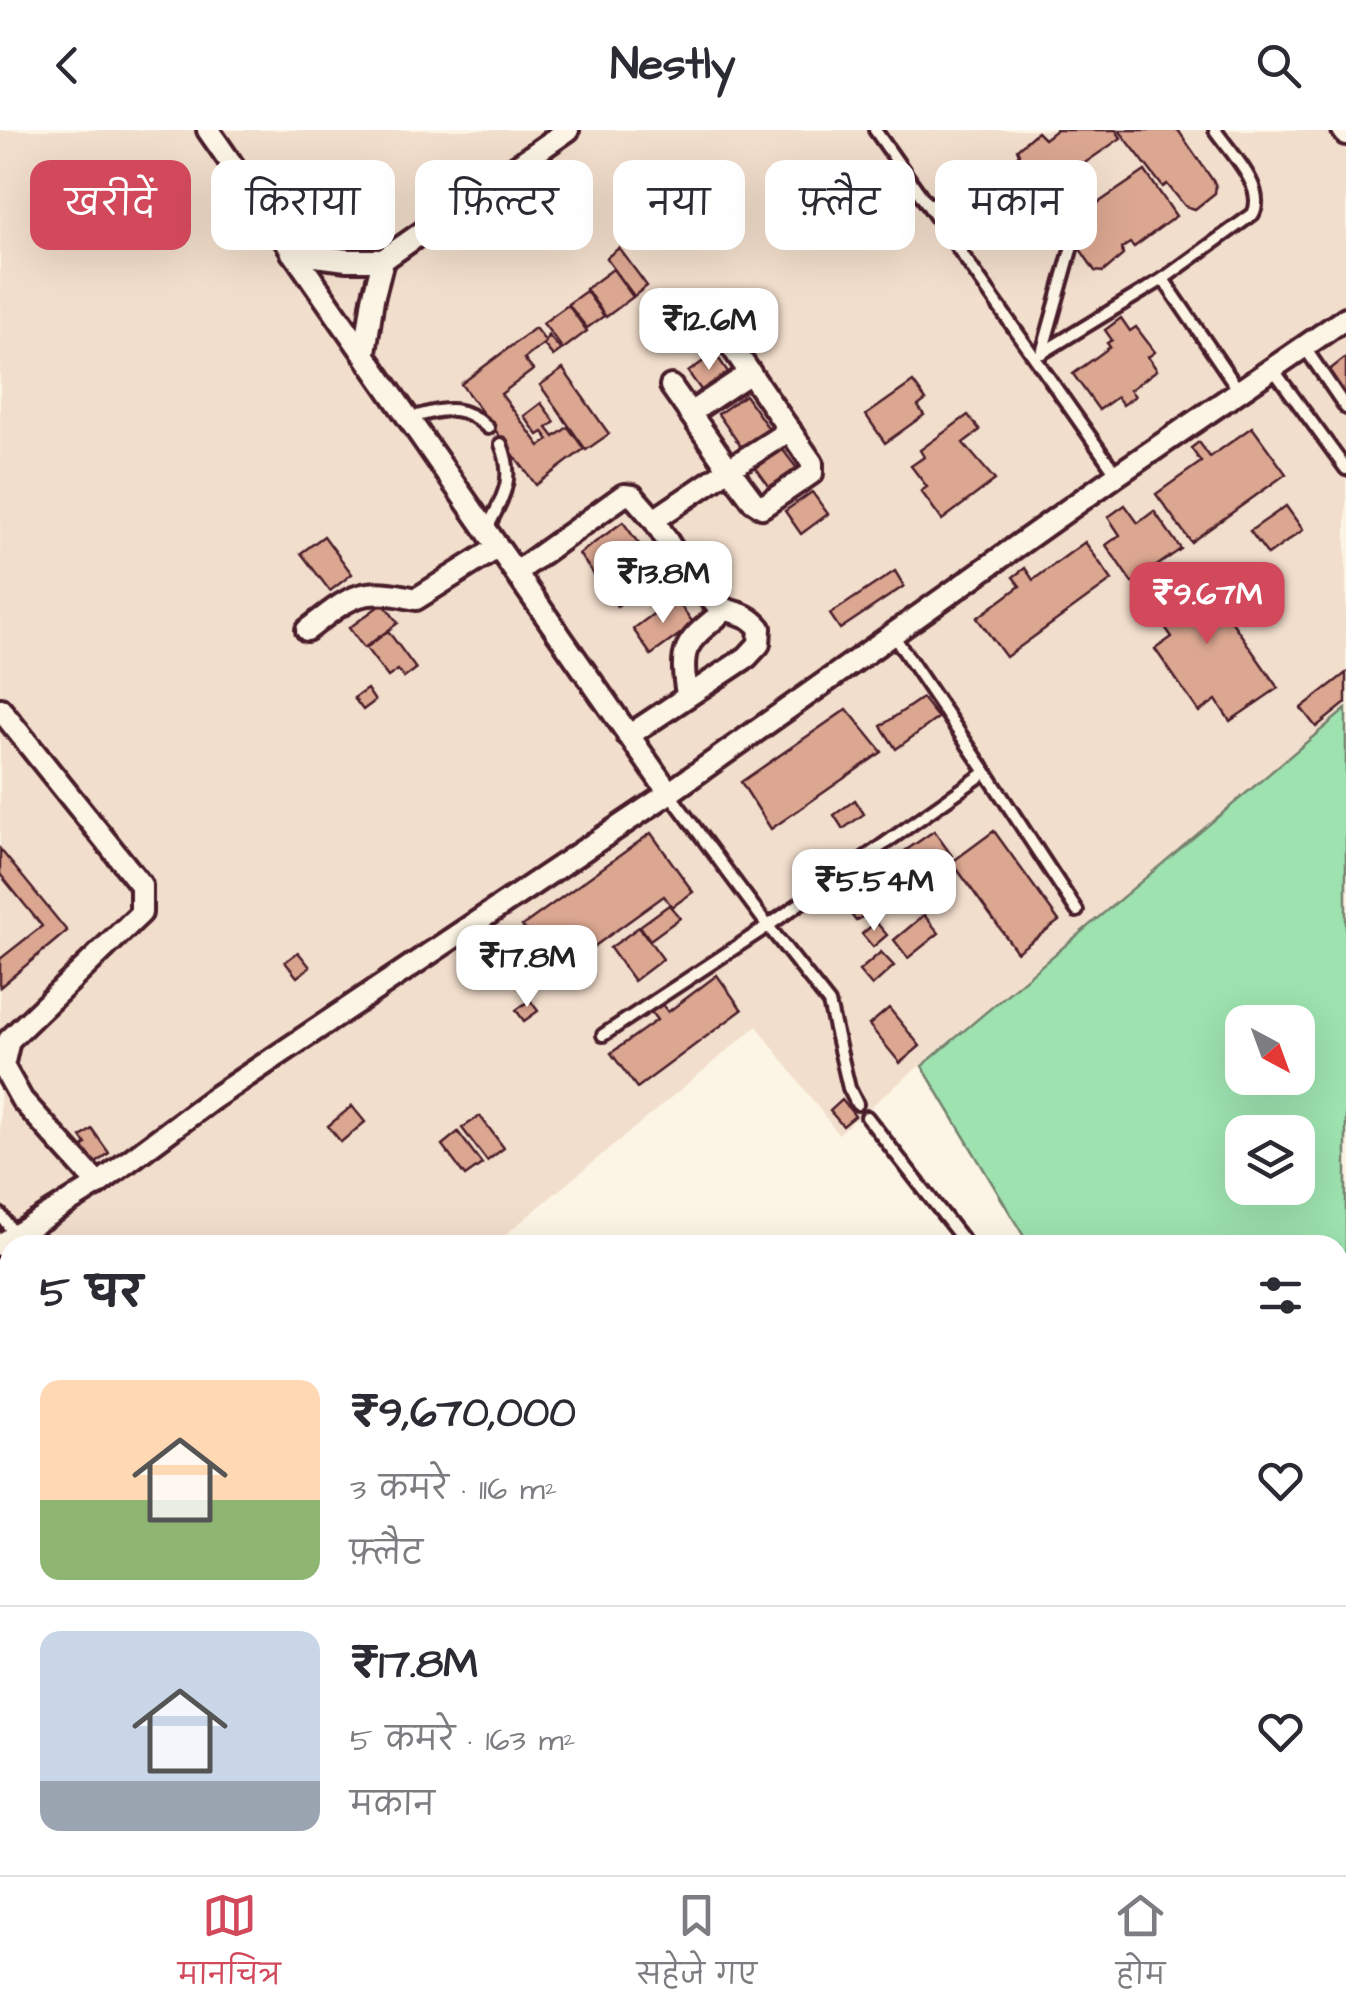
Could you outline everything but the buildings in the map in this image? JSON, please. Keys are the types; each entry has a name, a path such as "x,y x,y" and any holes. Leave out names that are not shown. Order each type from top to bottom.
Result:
{"street":[{"path":"208,130 669,793"},
{"path":"292,253 383,260 568,130"},
{"path":"364,352 383,260"},
{"path":"22,1235 212,1100 669,793 1117,475 1346,318"},
{"path":"671,386 729,469 762,508 812,474 812,463 715,322"},
{"path":"690,413 750,373"},
{"path":"654,520 790,430"},
{"path":"518,572 624,495 633,496 693,578 725,610 748,615 760,628 759,644 746,657 628,736"},
{"path":"307,630 363,592 416,599 491,540"},
{"path":"688,694 683,653 692,639 725,610"},
{"path":"0,708 8,733 141,885 141,912 9,1040 3,1066 22,1100 98,1184"}],"lane":[{"path":"875,130 1040,358 1117,475"},
{"path":"1040,358 1163,280 1253,214 1257,192 1215,130"},
{"path":"930,204 935,204"},
{"path":"1040,358 1071,250"},
{"path":"1163,280 1240,392"},
{"path":"1305,348 1346,408"},
{"path":"1274,368 1346,469"},
{"path":"409,418 465,410 488,428"},
{"path":"491,540 508,482 509,464 500,444"},
{"path":"893,635 1078,911"},
{"path":"604,1035 768,926 986,772"},
{"path":"669,793 829,1003 856,1104"},
{"path":"867,1117 959,1235"}],"shaded area":[{"path":"0,130 1346,130 1346,709 838,1134 757,1026 505,1235 0,1235"}],"green space":[{"path":"1346,709 1346,1235 1023,1235 922,1066"}]}
